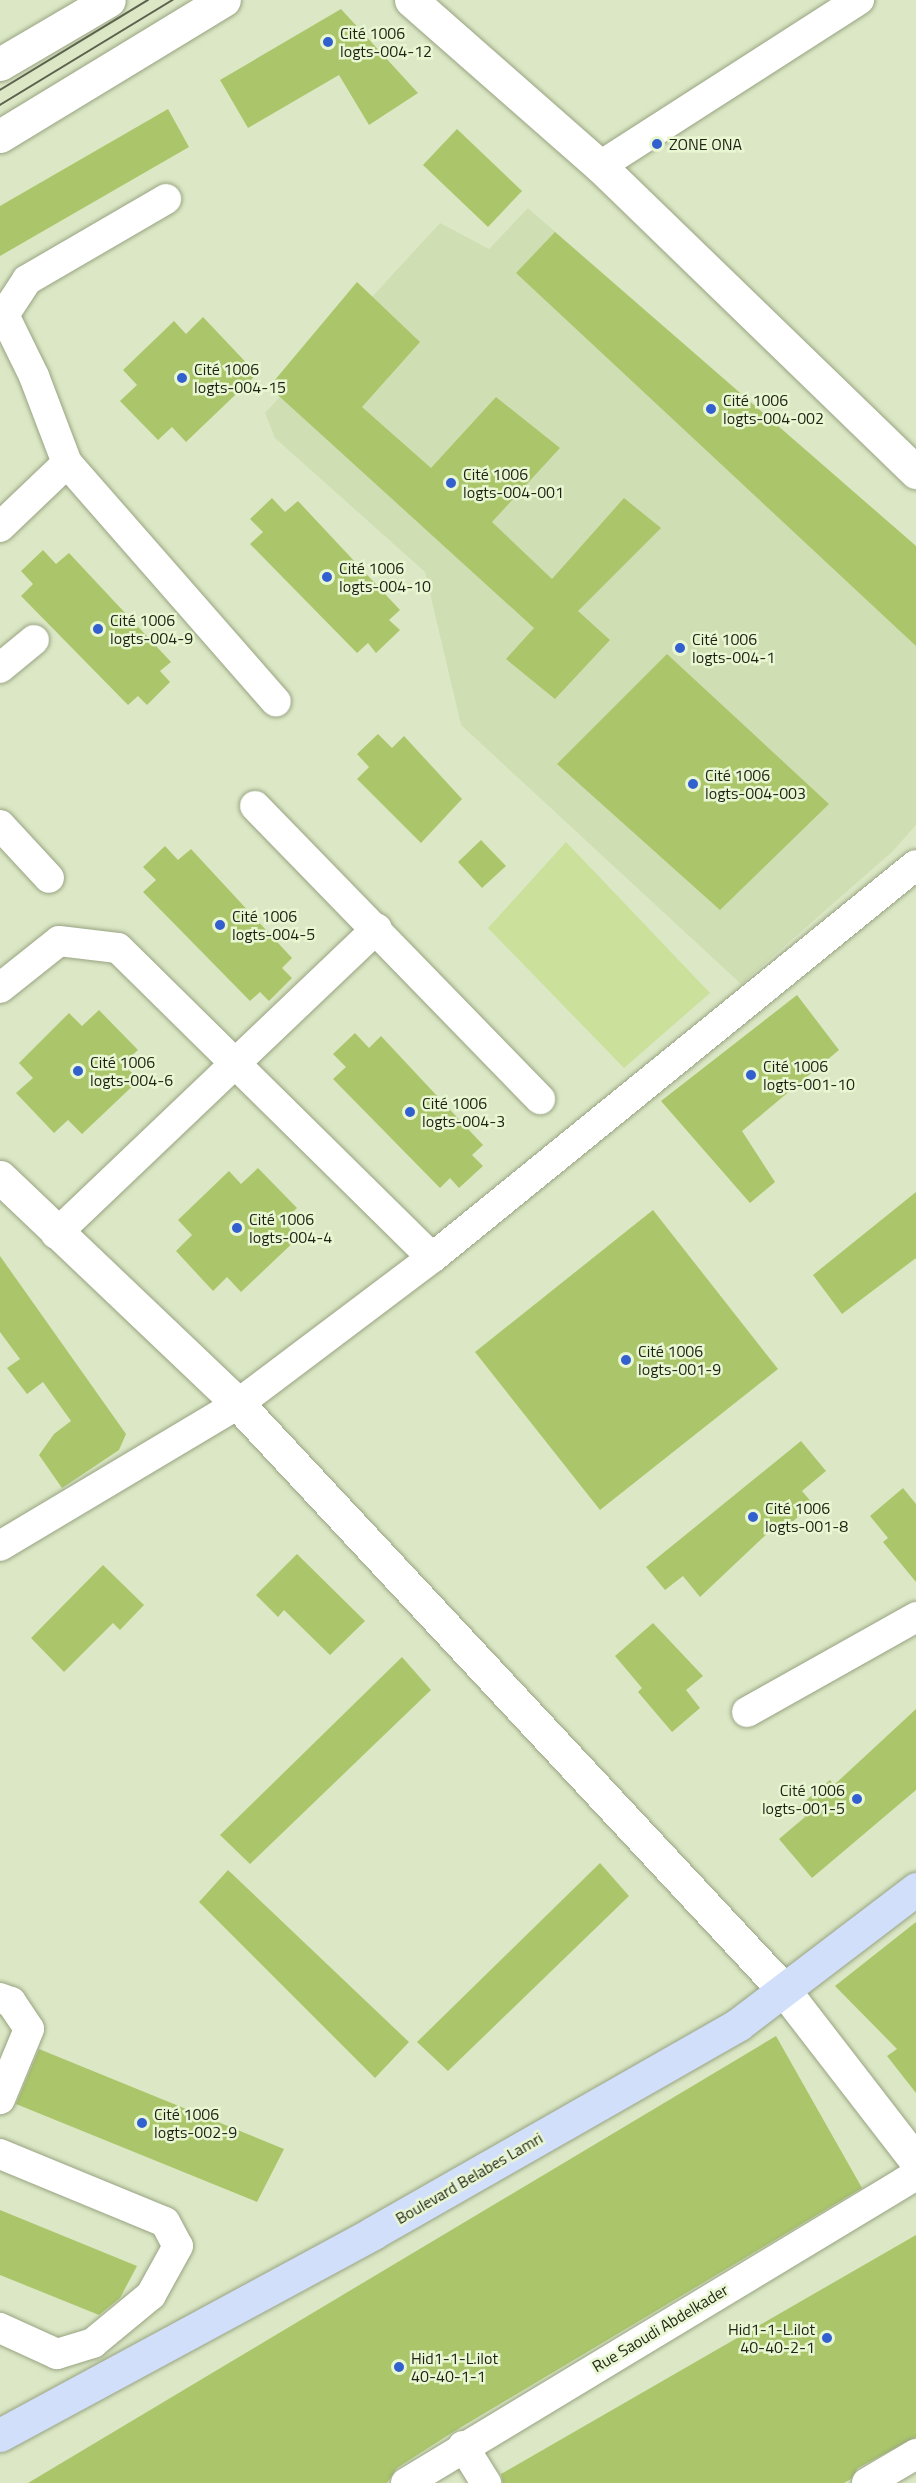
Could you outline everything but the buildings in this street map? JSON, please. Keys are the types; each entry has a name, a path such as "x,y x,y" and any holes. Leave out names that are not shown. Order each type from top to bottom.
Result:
{"main road":[{"name":"Boulevard Belabes Lamri","path":"0,2435 404,2216 739,2024 916,1889"}],"street":[{"path":"0,64 109,0"},
{"path":"0,136 224,0"},
{"path":"411,0 600,166 916,472"},
{"path":"600,166 859,0"},
{"path":"166,199 27,280 4,315 34,376 67,463 276,702"},
{"path":"0,527 67,463"},
{"path":"0,668 34,640"},
{"path":"255,806 377,928 540,1099"},
{"path":"0,825 49,879"},
{"path":"0,1546 238,1404 432,1258 916,865"},
{"path":"56,1234 231,1064 377,928"},
{"path":"0,988 59,941 117,948 231,1064 432,1258"},
{"path":"7,1191 238,1404 783,1989 916,2162"},
{"path":"747,1712 916,1617"},
{"path":"0,1998 11,2002 29,2029 0,2098"},
{"path":"0,2154 165,2222 178,2246 151,2295 93,2343 57,2354 0,2328"},
{"name":"Rue Saoudi Abdelkader","path":"406,2483 463,2446 916,2175"},
{"path":"463,2446 486,2483"},
{"path":"867,2483 916,2454"}],"shaded area":[{"name":"Cité 1006 logts-004-1","path":"528,208 916,546 916,825 892,852 741,984 461,725 425,572 275,438 265,413 440,223 489,249"},
{"path":"566,842 710,993 624,1068 488,928"}],"tram line":[{"path":"0,90 148,0"},
{"path":"0,105 173,0"}],"place":[{"name":"Cité 1006 logts-004-12","path":"328,42"},
{"name":"ZONE ONA","path":"657,144"},
{"name":"Cité 1006 logts-004-15","path":"182,378"},
{"name":"Cité 1006 logts-004-002","path":"711,409"},
{"name":"Cité 1006 logts-004-001","path":"451,483"},
{"name":"Cité 1006 logts-004-10","path":"327,577"},
{"name":"Cité 1006 logts-004-9","path":"98,629"},
{"name":"Cité 1006 logts-004-1","path":"680,648"},
{"name":"Cité 1006 logts-004-003","path":"693,784"},
{"name":"Cité 1006 logts-004-5","path":"220,925"},
{"name":"Cité 1006 logts-004-6","path":"78,1071"},
{"name":"Cité 1006 logts-001-10","path":"751,1075"},
{"name":"Cité 1006 logts-004-3","path":"410,1112"},
{"name":"Cité 1006 logts-004-4","path":"237,1228"},
{"name":"Cité 1006 logts-001-9","path":"626,1360"},
{"name":"Cité 1006 logts-001-8","path":"753,1517"},
{"name":"Cité 1006 logts-001-5","path":"857,1799"},
{"name":"Cité 1006 logts-002-9","path":"142,2123"},
{"name":"Hid1-1-L.ilot 40-40-2-1","path":"827,2338"},
{"name":"Hid1-1-L.ilot 40-40-1-1","path":"399,2367"}]}
